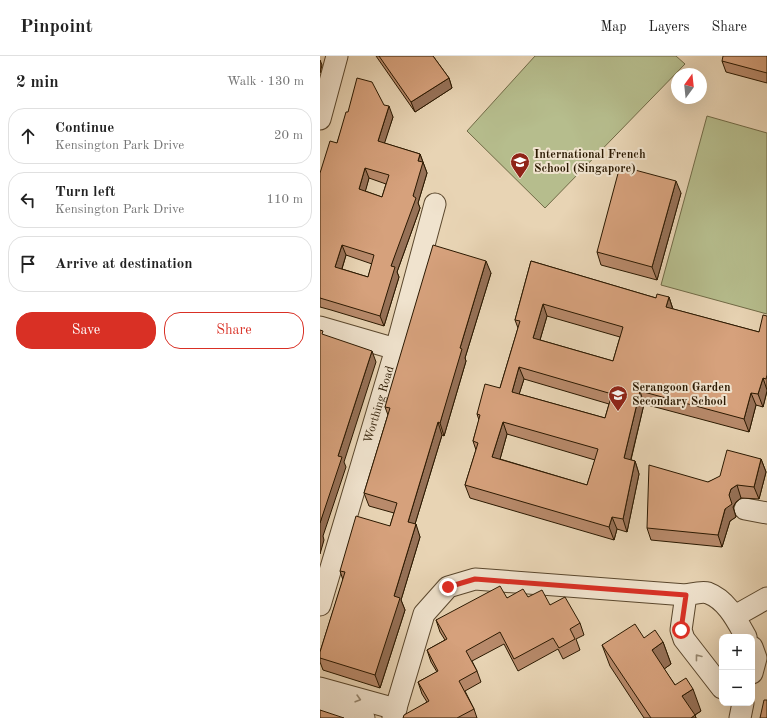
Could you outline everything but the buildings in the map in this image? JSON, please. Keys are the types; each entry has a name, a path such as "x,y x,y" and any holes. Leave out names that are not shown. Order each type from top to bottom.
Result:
{"street":[{"path":"320,119 337,56"},
{"name":"Worthing Road","path":"320,604 396,349 435,204"},
{"path":"320,327 396,349"},
{"path":"745,508 767,510"},
{"path":"320,688 395,714 424,614 448,587 475,579 686,595 707,593 722,601 735,616 744,634"},
{"path":"686,595 681,630 684,639 719,684"},
{"path":"735,616 767,598"},
{"path":"320,704 364,718"}],"green space":[{"path":"535,56 676,56 685,64 681,68 671,68 671,78 545,208 467,131"},
{"path":"707,116 767,133 767,314 661,285"}],"place":[{"name":"International French School (Singapore)","path":"520,179"},
{"name":"Serangoon Garden Secondary School","path":"618,412"}],"route":[{"path":"448,587 475,579 686,595 681,630"}]}
